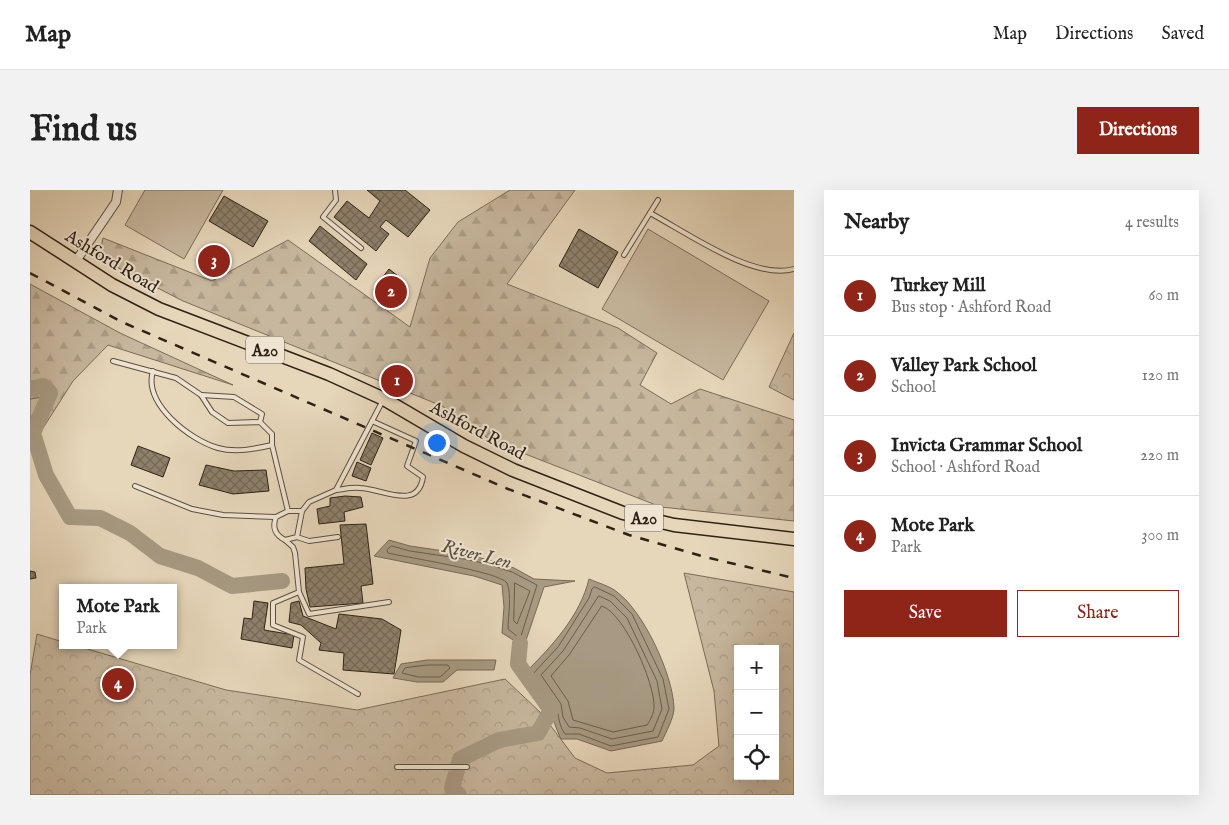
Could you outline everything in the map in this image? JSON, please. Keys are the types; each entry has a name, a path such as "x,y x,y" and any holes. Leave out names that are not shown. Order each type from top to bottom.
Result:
{"main road":[{"name":"Ashford Road","path":"30,232 112,285 159,309 328,374 384,399 464,446 514,470 623,513 674,525 794,539"}],"street":[{"path":"76,261 116,202 118,190"}],"lane":[{"path":"335,190 336,200 324,214 324,219 361,248"},
{"path":"624,255 658,200"},
{"path":"650,213 732,258 761,269 787,271 794,269"},
{"path":"113,361 176,378 201,395 212,412 228,423 260,422 272,434 272,445 288,511"},
{"path":"153,371 150,380 158,403 177,425 195,438 218,448 249,451 272,445"},
{"path":"201,395 234,397 262,414 260,422"},
{"path":"336,490 384,399"},
{"path":"297,537 302,510 309,502 336,490 360,488 406,497 416,494 422,487 423,477 407,466 416,440 372,421"},
{"path":"135,486 192,509 223,515 276,517 288,511 302,510"},
{"path":"276,517 274,530 293,547 298,592 309,614 389,602"},
{"path":"286,540 297,537 309,541 338,537"},
{"path":"298,592 273,603 273,625 303,637 299,660 358,694"},
{"path":"397,767 467,767"}],"green space":[{"path":"145,190 223,190 184,259 125,225"},
{"path":"510,190 575,190 507,284 618,328 657,353 640,385 671,404 700,389 794,420 794,521 661,507 492,441 442,406 183,301 99,258 103,238 212,281 288,240 410,327 430,258 458,222"},
{"path":"648,229 769,301 723,380 602,309"},
{"path":"30,284 120,333 233,385 108,345 73,381 38,436 30,434 30,420 42,397 30,399"},
{"path":"794,333 794,400 769,387"},
{"path":"42,397 30,420 30,399"},
{"path":"684,573 794,592 794,795 30,795 30,675 37,634 59,641 59,649 88,649 226,690 357,710 505,679 541,713 575,758 607,773 693,765 719,746 714,691"}],"water":[{"path":"389,540 410,546 465,554 488,560 514,568 534,579 575,581 544,587 518,664 512,664 518,643 502,633 504,607 502,585 474,576 374,556"},
{"path":"589,579 614,590 627,601 647,629 663,662 672,694 674,712 662,741 611,751 577,739 561,739 544,698 526,680 526,672 546,652 572,618 585,593"},
{"path":"427,660 496,660 494,670 457,670 443,682 417,682 393,678 401,664"}],"building":[{"path":"367,190 405,190 430,210 408,237 386,220 380,227 389,234 376,251 334,217 347,201 369,218 380,201"},
{"path":"224,196 268,221 253,247 209,221"},
{"path":"320,226 367,264 356,280 309,241"},
{"path":"579,229 618,252 598,288 559,266"},
{"path":"389,269 403,280 387,300 373,290"},
{"path":"372,433 383,438 371,465 360,460"},
{"path":"138,446 170,458 163,477 131,465"},
{"path":"357,462 371,468 366,481 352,476"},
{"path":"206,465 234,471 266,470 269,491 233,494 199,485"},
{"path":"345,496 361,497 363,507 344,512 345,521 319,524 317,509 330,506 330,498"},
{"path":"366,524 373,584 361,586 363,603 310,607 306,589 305,568 344,564 340,525"},
{"path":"30,571 35,572 36,578 30,579"},
{"path":"254,601 268,603 264,630 294,635 292,648 241,639 244,618 252,619"},
{"path":"299,601 303,616 336,629 339,614 382,619 401,630 394,674 343,670 344,653 319,650 321,643 301,625 289,622 291,603"}],"waterway":[{"name":"River Len","path":"30,389 43,386 50,393 33,433 46,475 70,517 100,518 130,533 160,556 198,568 232,586 282,581"},
{"name":"River Len","path":"459,795 452,788 460,759 499,740 538,733 551,710 518,664 520,643"}],"railway":[{"path":"30,273 122,322 508,489 629,535 705,557 794,578"}],"place":[{"name":"Invicta Grammar School","path":"214,261"},
{"name":"Valley Park School","path":"391,292"},
{"name":"Turkey Mill","path":"397,381"},
{"name":"Mote Park","path":"118,684"}]}
